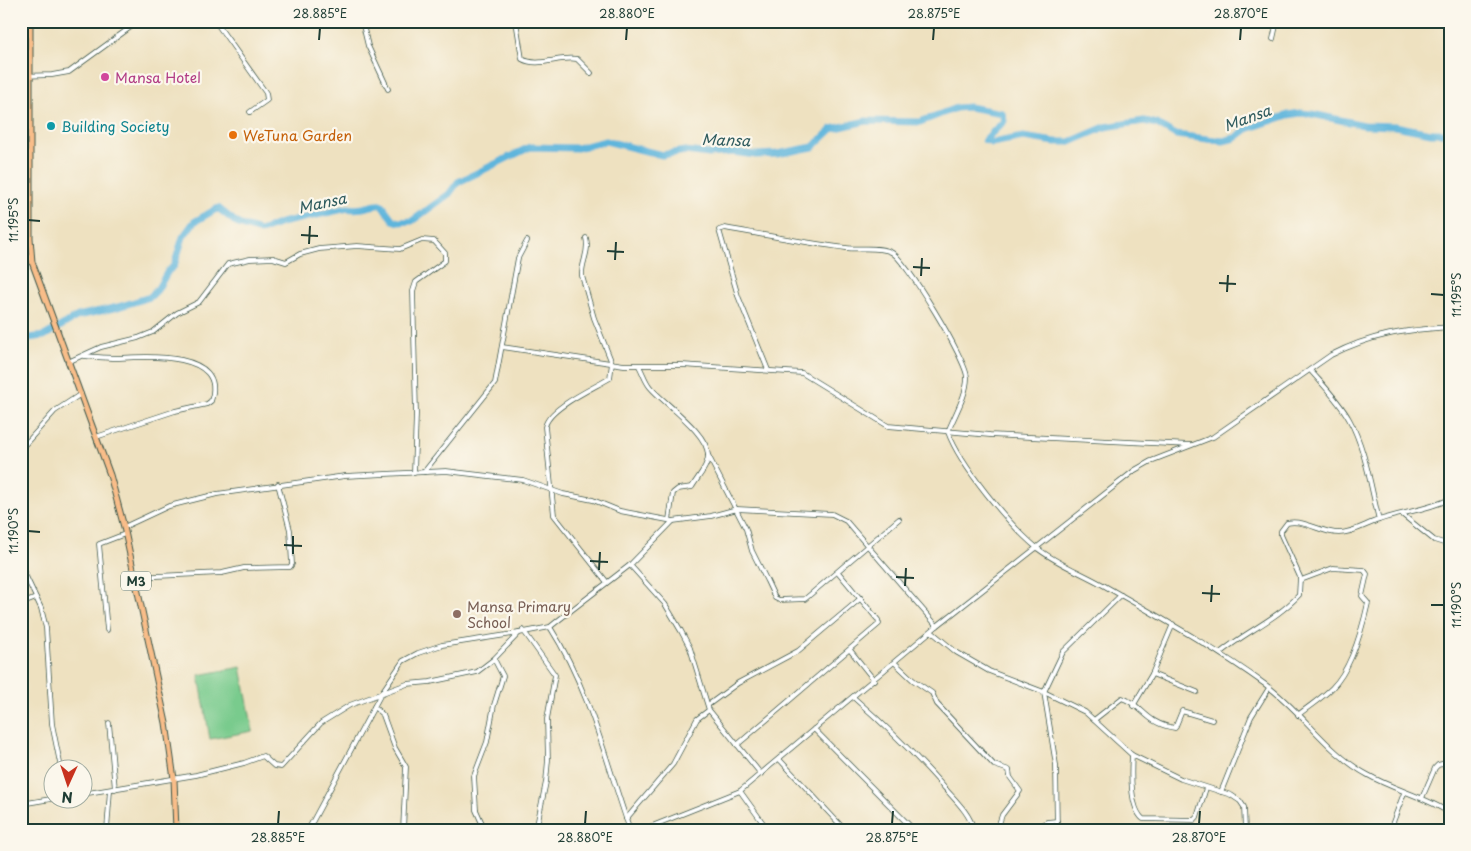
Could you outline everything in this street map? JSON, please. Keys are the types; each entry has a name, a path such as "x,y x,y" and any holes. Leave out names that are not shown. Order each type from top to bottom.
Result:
{"main road":[{"name":"M3","path":"30,21 30,200 32,258 51,316 96,436 114,489 126,534 163,707 174,780 176,830"}],"street":[{"path":"21,76 69,72 139,21"},
{"path":"215,21 266,93 264,103 250,112"},
{"path":"362,21 368,46 388,89"},
{"path":"516,21 522,59 543,62 559,59 577,59 592,73"},
{"path":"1273,39 1277,21"},
{"path":"21,203 30,200"},
{"path":"768,370 738,296 719,230 725,228 848,248 889,251 904,264 950,334 966,369 966,385 948,432 954,449 1011,522 1038,548 1173,624 1220,653 1269,688 1298,714 1319,738 1346,761 1368,776 1404,793 1422,798 1450,813"},
{"path":"586,238 588,249 581,270 582,276 594,318 612,364 610,378 571,400 546,422 554,515 606,581"},
{"path":"68,362 101,347 138,338 153,332 177,313 199,302 224,267 236,261 273,258 286,262 300,254 319,249 357,246 400,249 422,240 434,241 445,253 445,261 416,282 413,291 416,405 414,473"},
{"path":"424,472 495,382 518,258 527,240"},
{"path":"21,260 32,258"},
{"path":"642,830 740,791 937,626 1135,470 1221,433 1310,370 1352,344 1376,335 1405,330 1450,327"},
{"path":"502,348 612,364 639,366 682,365 796,372 812,378 883,424 948,432 1193,445"},
{"path":"82,356 182,359 204,369 213,387 211,401 207,404 175,410 96,436"},
{"path":"639,366 650,387 686,420 705,446 746,528 752,550 776,598 785,601 805,599 899,519"},
{"path":"1310,370 1342,407 1353,427 1369,477 1379,520"},
{"path":"21,449 55,411 81,394"},
{"path":"308,830 382,692 404,661 418,653 442,645 550,627 606,581 630,565 671,520 673,493 678,489 692,487 706,463 708,455"},
{"path":"124,527 169,506 194,498 278,484 345,476 424,472 458,472 523,480 552,491 593,500 620,511 671,520 711,516 737,509 832,514 846,521 937,626"},
{"path":"135,577 222,573 244,568 290,567 292,564 290,530 278,484"},
{"path":"1220,653 1240,636 1294,600 1301,590 1294,561 1280,531 1287,523 1300,523 1327,532 1340,533 1450,499"},
{"path":"1403,515 1434,540 1450,545"},
{"path":"108,630 99,544 126,534"},
{"path":"630,565 665,604 690,648 708,710 761,774"},
{"path":"21,566 36,598 46,628 52,724 58,758"},
{"path":"1298,714 1332,688 1339,680 1352,658 1368,603 1362,597 1367,574 1364,570 1333,568 1300,580"},
{"path":"737,745 879,624 861,598 838,572"},
{"path":"1058,830 1056,765 1044,692 1063,652 1121,595"},
{"path":"21,604 36,598"},
{"path":"708,705 738,682 798,650 861,598"},
{"path":"1133,706 1152,674 1173,624"},
{"path":"550,627 570,658 606,754 630,830"},
{"path":"92,792 174,780 244,763 261,756 264,756 274,766 281,767 326,719 350,705 407,684 464,676 483,669 521,631"},
{"path":"521,631 555,675 547,719 548,760 546,782 536,830"},
{"path":"932,632 956,652 989,671 1044,692 1084,712 1132,755 1182,779 1231,795 1240,800 1244,808 1245,830"},
{"path":"850,650 874,680"},
{"path":"484,830 476,810 474,776 487,742 494,705 502,683 503,672 494,659"},
{"path":"895,663 913,680 932,693 937,704 994,765 1009,770 1010,777 1020,791 1002,815 997,830"},
{"path":"1152,674 1196,692"},
{"path":"1221,792 1251,717 1269,688"},
{"path":"853,697 892,731 930,771 969,817 974,830"},
{"path":"1094,720 1119,699 1127,700 1146,717 1164,726 1175,728 1182,711 1212,720"},
{"path":"374,707 383,716 395,748 406,767 403,830"},
{"path":"626,819 673,764 697,718 708,710"},
{"path":"107,830 112,789 109,723"},
{"path":"814,729 914,830"},
{"path":"1132,755 1133,795 1139,816 1143,818 1194,820 1197,817 1206,788"},
{"path":"779,759 845,830"},
{"path":"1422,798 1435,768 1438,765 1450,762"},
{"path":"740,791 768,830"},
{"path":"1390,830 1404,793"},
{"path":"21,804 42,800"},
{"path":"1032,830 1047,822 1057,821"}],"green space":[{"path":"241,667 253,731 210,739 199,675"}],"waterway":[{"name":"Mansa","path":"21,339 44,336 78,316 118,307 150,297 157,290 168,271 174,266 183,237 194,222 218,208 238,224 260,231 281,223 348,208 358,209 378,205 382,205 393,220 399,222 412,221 449,194 458,182 530,147 577,148 606,141 662,155 685,151 709,154 732,152 756,155 777,154 813,147 832,129 866,121 920,122 956,108 969,107 1002,113 1004,121 985,140 992,143 1023,137 1055,142 1070,142 1105,127 1144,121 1157,124 1176,135 1223,141 1235,138 1247,129 1288,115 1300,113 1364,125 1395,126 1431,133 1450,133"}],"place":[{"name":"Mansa Hotel","path":"105,77"},
{"name":"Building Society","path":"51,126"},
{"name":"WeTuna Garden","path":"233,135"},
{"name":"Mansa Primary School","path":"457,614"}]}
